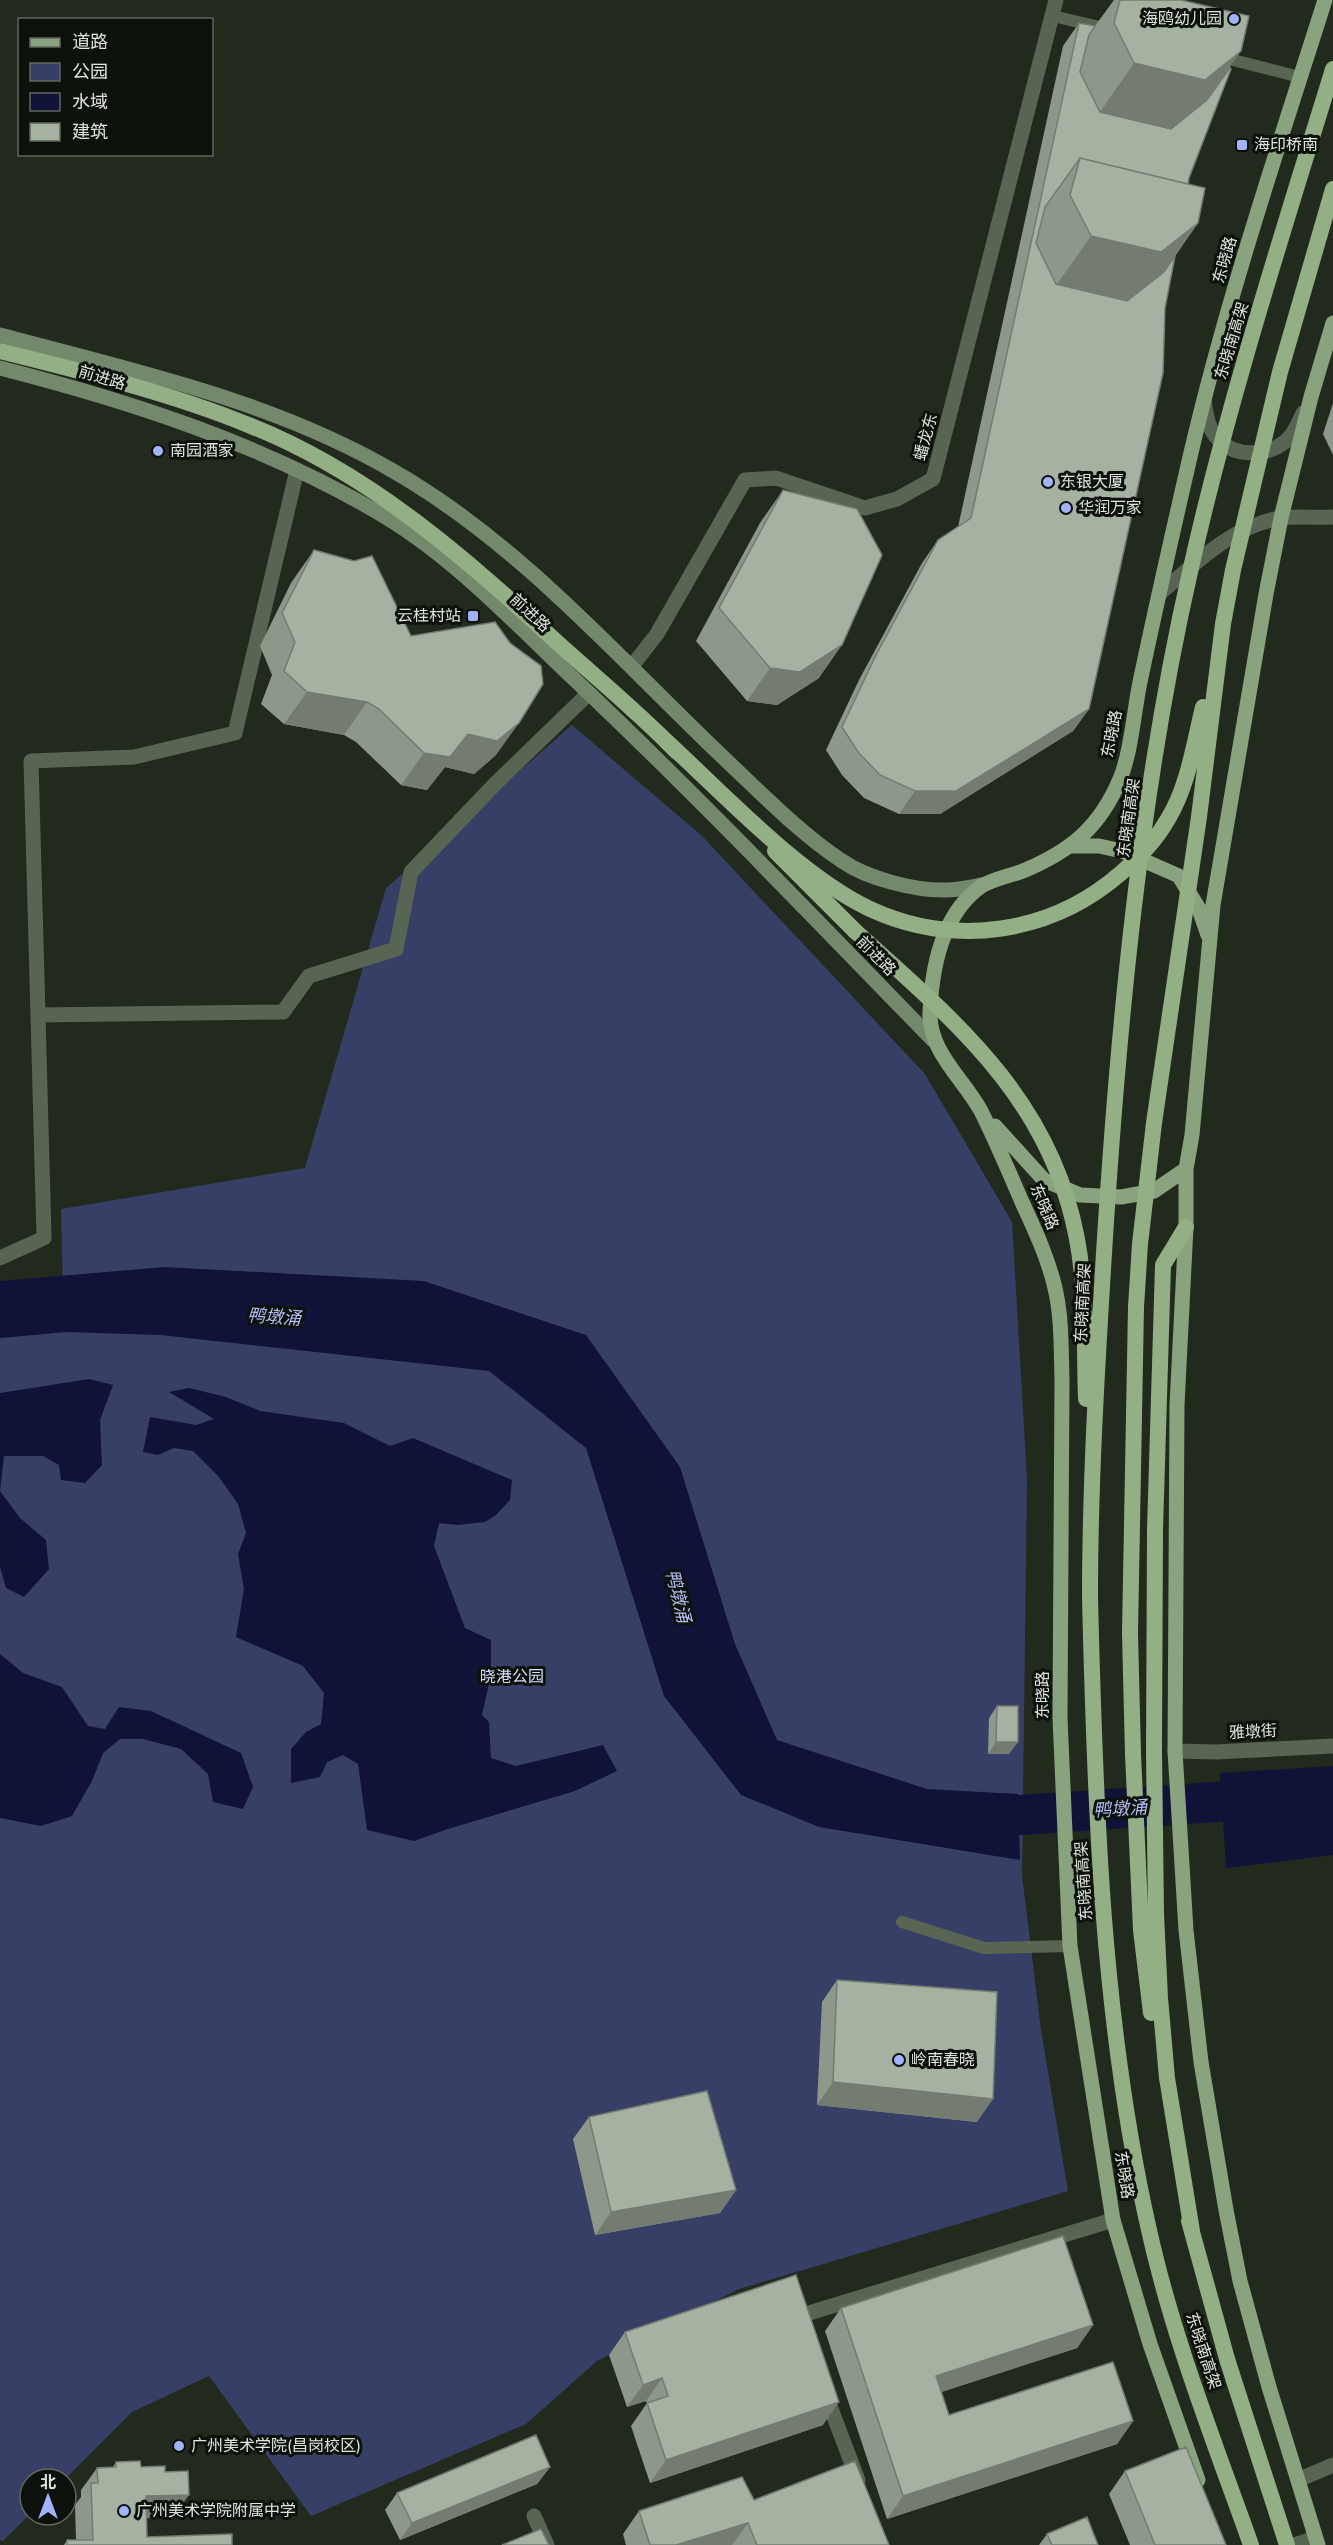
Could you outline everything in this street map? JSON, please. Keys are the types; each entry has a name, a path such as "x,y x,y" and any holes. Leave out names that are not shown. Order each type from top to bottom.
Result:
{"highway":[{"name":"东晓南高架","path":"1251,2545 1192,2377 1149,2232 1127,2109 1108,1959 1100,1864 1094,1763 1090,1538 1109,1163 1132,932 1162,712 1208,494 1239,377 1333,69"},
{"name":"东晓南高架","path":"1287,2545 1227,2359 1192,2230 1169,2132 1159,2077 1140,1919 1136,1843 1130,1633 1134,1376 1139,1255 1148,1174 1199,817 1223,624 1265,428 1300,296 1333,189"},
{"path":"0,351 210,411 316,457 362,484 424,526 483,575 804,866 848,897 870,909 942,930 994,931 1018,927 1068,909 1090,897 1134,862 1155,839 1169,818 1186,775 1223,624"},
{"path":"667,742 855,931 971,1038 1014,1089 1030,1116 1059,1178 1077,1239 1084,1309 1090,1538"},
{"path":"1186,1227 1163,1265 1155,1530 1154,1752 1157,1954 1167,2078 1192,2230"},
{"path":"1227,2359 1268,2511 1274,2545"}],"main road":[{"name":"东晓路","path":"1205,2499 1150,2344 1113,2220 1070,1946 1062,1764 1061,1328 1055,1289 1046,1258 979,1108 933,1041 929,1017 932,980 938,953 950,920 982,885 1027,869 1070,846 1102,817 1122,775 1159,594 1204,400 1255,217 1325,0"},
{"path":"1317,2543 1249,2313 1226,2210 1201,2062 1182,1883 1175,1751 1177,1405 1186,1227 1186,1169 1192,1134 1213,905 1281,518 1311,397 1333,323"},
{"name":"前进路","path":"0,335 228,399 296,423 393,471 445,503 491,537 632,666 694,730 780,810 843,862 878,878 920,888 948,890 982,885"},
{"name":"前进路","path":"0,368 182,422 255,449 384,516 422,542 505,614 589,693 933,1041"},
{"path":"1070,846 1099,846 1122,851 1179,876 1199,909 1210,941"},
{"path":"979,1108 1044,1180 1080,1195 1121,1197 1154,1191 1186,1169"}],"street":[{"name":"蟠龙东","path":"632,666 657,634 745,480 777,478 865,508 897,499 933,479 1056,0"},
{"path":"1204,400 1208,421 1218,439 1233,449 1255,453 1271,450 1287,440 1293,433 1311,397"},
{"path":"0,1258 44,1238 31,761 134,757 235,733 297,470"},
{"path":"1159,594 1216,546 1258,525 1281,518 1333,517"},
{"path":"38,1015 283,1012 309,976 396,949 411,872 495,784 589,693"},
{"name":"雅墩街","path":"1175,1751 1216,1752 1333,1746"},
{"path":"804,2339 796,2317 1113,2220"},
{"path":"821,2382 862,2491"},
{"path":"1298,2480 1333,2465"},
{"path":"534,2516 547,2545"},
{"path":"1294,2545 1317,2543"}],"lane":[{"path":"1053,16 1121,33"},
{"path":"1210,55 1300,77"},
{"path":"902,1922 984,1948 1070,1946"}],"green space":[{"name":"晓港公园","path":"572,725 702,836 925,1074 1012,1222 1027,1479 1022,1875 1041,2030 1068,2191 739,2289 597,2361 526,2424 311,2516 209,2376 132,2412 77,2467 18,2467 18,2526 3,2541 0,2540 0,1338 64,1332 61,1209 305,1168 386,888"}],"water":[{"path":"165,1267 424,1281 586,1335 680,1467 735,1644 777,1740 927,1789 1018,1794 1020,1860 819,1827 741,1795 664,1696 586,1448 489,1371 160,1335 64,1332 0,1338 0,1281"},
{"path":"89,1379 113,1385 100,1420 102,1465 85,1483 61,1480 59,1465 43,1456 4,1456 0,1491 0,1393"},
{"path":"189,1388 226,1397 260,1411 344,1423 390,1446 413,1438 512,1480 510,1500 496,1515 485,1522 457,1525 439,1523 434,1546 465,1628 491,1640 491,1675 482,1715 489,1722 491,1758 516,1766 603,1745 617,1771 575,1791 414,1841 367,1830 358,1764 343,1755 327,1762 320,1777 291,1783 291,1749 306,1732 321,1724 324,1693 303,1666 236,1637 244,1589 238,1554 246,1533 238,1504 219,1477 193,1451 174,1448 158,1455 143,1452 150,1417 196,1425 214,1419 169,1392"},
{"path":"0,1491 20,1518 46,1540 49,1569 24,1597 6,1588 0,1567"},
{"path":"0,1654 23,1673 62,1687 88,1726 105,1729 119,1707 151,1711 241,1753 253,1787 243,1809 213,1802 208,1774 181,1749 143,1739 120,1739 103,1753 92,1781 72,1816 41,1826 0,1818"},
{"path":"1333,1766 1333,1855 1226,1868 1220,1773"}],"building":[{"path":"1120,0 1181,0 1249,16 1241,51 1205,80 1134,63 1114,23"},
{"name":"东银大厦","path":"1079,23 1095,26 1089,35 1080,72 1100,112 1171,129 1207,100 1231,69 1188,184 1080,158 1045,207 1036,243 1056,284 1127,301 1164,272 1175,256 1165,308 1163,373 1089,709 956,791 915,791 880,775 858,752 842,727 875,657 938,540 971,518"},
{"path":"1080,158 1205,188 1198,223 1161,252 1091,236 1070,195"},
{"path":"783,490 857,509 882,555 842,645 800,672 770,668 719,608"},
{"path":"314,550 354,561 372,556 411,636 495,622 510,643 541,666 543,684 519,723 497,741 468,734 450,757 424,753 379,709 367,702 307,692 284,671 295,642 282,613"},
{"path":"997,1706 1018,1706 1018,1742 996,1742"},
{"name":"岭南春晓","path":"837,1980 997,1992 993,2099 833,2082"},
{"path":"707,2091 736,2190 611,2212 589,2117"},
{"path":"1063,2236 1093,2325 936,2376 949,2415 1113,2362 1133,2421 903,2496 841,2308"},
{"path":"796,2275 839,2402 666,2460 647,2403 668,2396 662,2378 643,2385 625,2332"},
{"path":"536,2435 550,2467 412,2523 397,2493"},
{"path":"1186,2447 1226,2545 1155,2545 1125,2471"},
{"path":"140,2461 141,2467 165,2466 165,2472 188,2471 189,2495 146,2496 147,2537 232,2534 232,2545 67,2545 67,2540 93,2540 91,2483 98,2483 97,2468 116,2467 116,2462"},
{"path":"855,2461 889,2545 757,2545 748,2523 676,2545 650,2545 639,2511 742,2477 754,2500"},
{"path":"1087,2517 1098,2545 1052,2545 1047,2534"},
{"path":"541,2529 549,2545 502,2545"}],"waterway":[{"name":"鸭墩涌","path":"963,1819 1333,1794"}],"place":[{"name":"海鸥幼儿园","path":"1234,19"},
{"name":"海印桥南","path":"1242,145"},
{"name":"南园酒家","path":"158,451"},
{"name":"东银大厦","path":"1048,482"},
{"name":"华润万家","path":"1066,508"},
{"name":"云桂村站","path":"473,616"},
{"name":"岭南春晓","path":"899,2060"},
{"name":"广州美术学院(昌岗校区)","path":"179,2446"},
{"name":"广州美术学院附属中学","path":"124,2511"}]}
